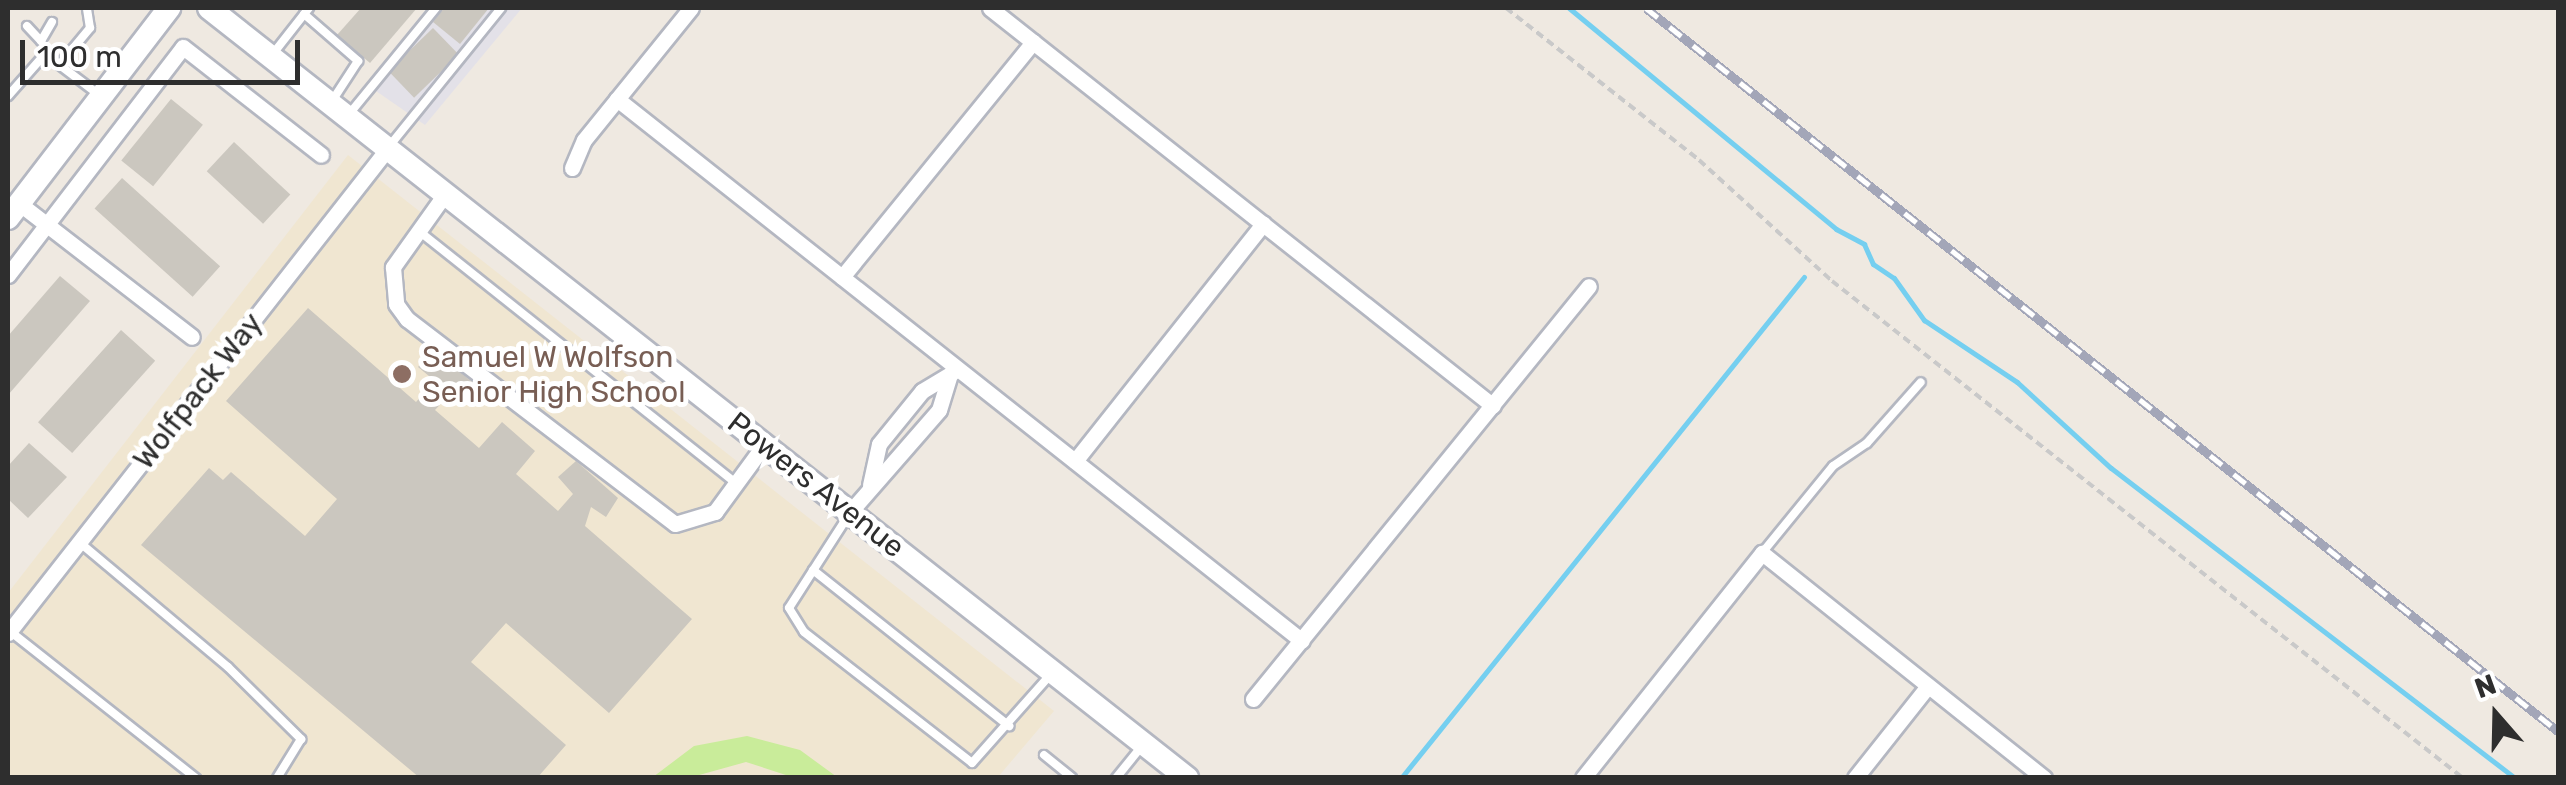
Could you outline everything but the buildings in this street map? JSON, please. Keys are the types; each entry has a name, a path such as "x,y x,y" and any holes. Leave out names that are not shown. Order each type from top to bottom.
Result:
{"street":[{"path":"169,8 14,211 47,223 192,336"},
{"name":"Powers Avenue","path":"209,8 1187,778"},
{"path":"572,168 617,99 691,8"},
{"path":"990,8 1493,406"},
{"path":"842,277 1033,42"},
{"path":"8,275 183,48 320,155"},
{"path":"617,99 842,277 953,372 1076,462 1302,640"},
{"name":"Wolfpack Way","path":"8,632 388,148"},
{"path":"445,194 393,267 396,304 407,319 675,524 704,520 764,445"},
{"path":"1076,462 1263,224"},
{"path":"1253,699 1589,286"},
{"path":"850,512 939,410 953,372"},
{"path":"870,485 878,444 922,391 953,372"},
{"path":"1584,778 1762,553 2044,778"},
{"path":"1856,778 1928,686"}],"lane":[{"path":"60,64 90,28 87,8"},
{"path":"339,110 436,8"},
{"path":"388,148 501,8"},
{"path":"271,57 307,11 358,61 339,110"},
{"path":"42,41 52,22"},
{"path":"28,26 42,41 44,54 102,97"},
{"path":"8,96 44,54"},
{"path":"419,231 736,484"},
{"path":"1762,553 1832,466 1867,443 1921,382"},
{"path":"850,512 789,608 804,632 972,763 1009,726 1053,672"},
{"path":"79,542 228,667 301,739 277,778"},
{"path":"814,570 1009,726"},
{"path":"8,632 196,778"},
{"path":"1116,778 1144,744"},
{"path":"1044,755 1072,778"}],"path":[{"path":"1506,8 1699,160 1832,281 2463,778"}],"shaded area":[{"path":"427,8 522,8 425,125 366,84"},
{"name":"Samuel W Wolfson Senior High School","path":"348,155 1054,711 998,777 8,777 8,593"}],"green space":[{"path":"747,736 800,750 837,777 792,777 746,762 692,777 653,777 694,746"}],"waterway":[{"path":"1569,8 1836,229 1864,244 1873,264 1894,278 1924,320 2017,382 2111,468 2515,778"},
{"path":"1401,778 1804,277"}],"railway":[{"path":"1646,8 2558,731"}],"place":[{"name":"Samuel W Wolfson Senior High School","path":"402,374"}]}
